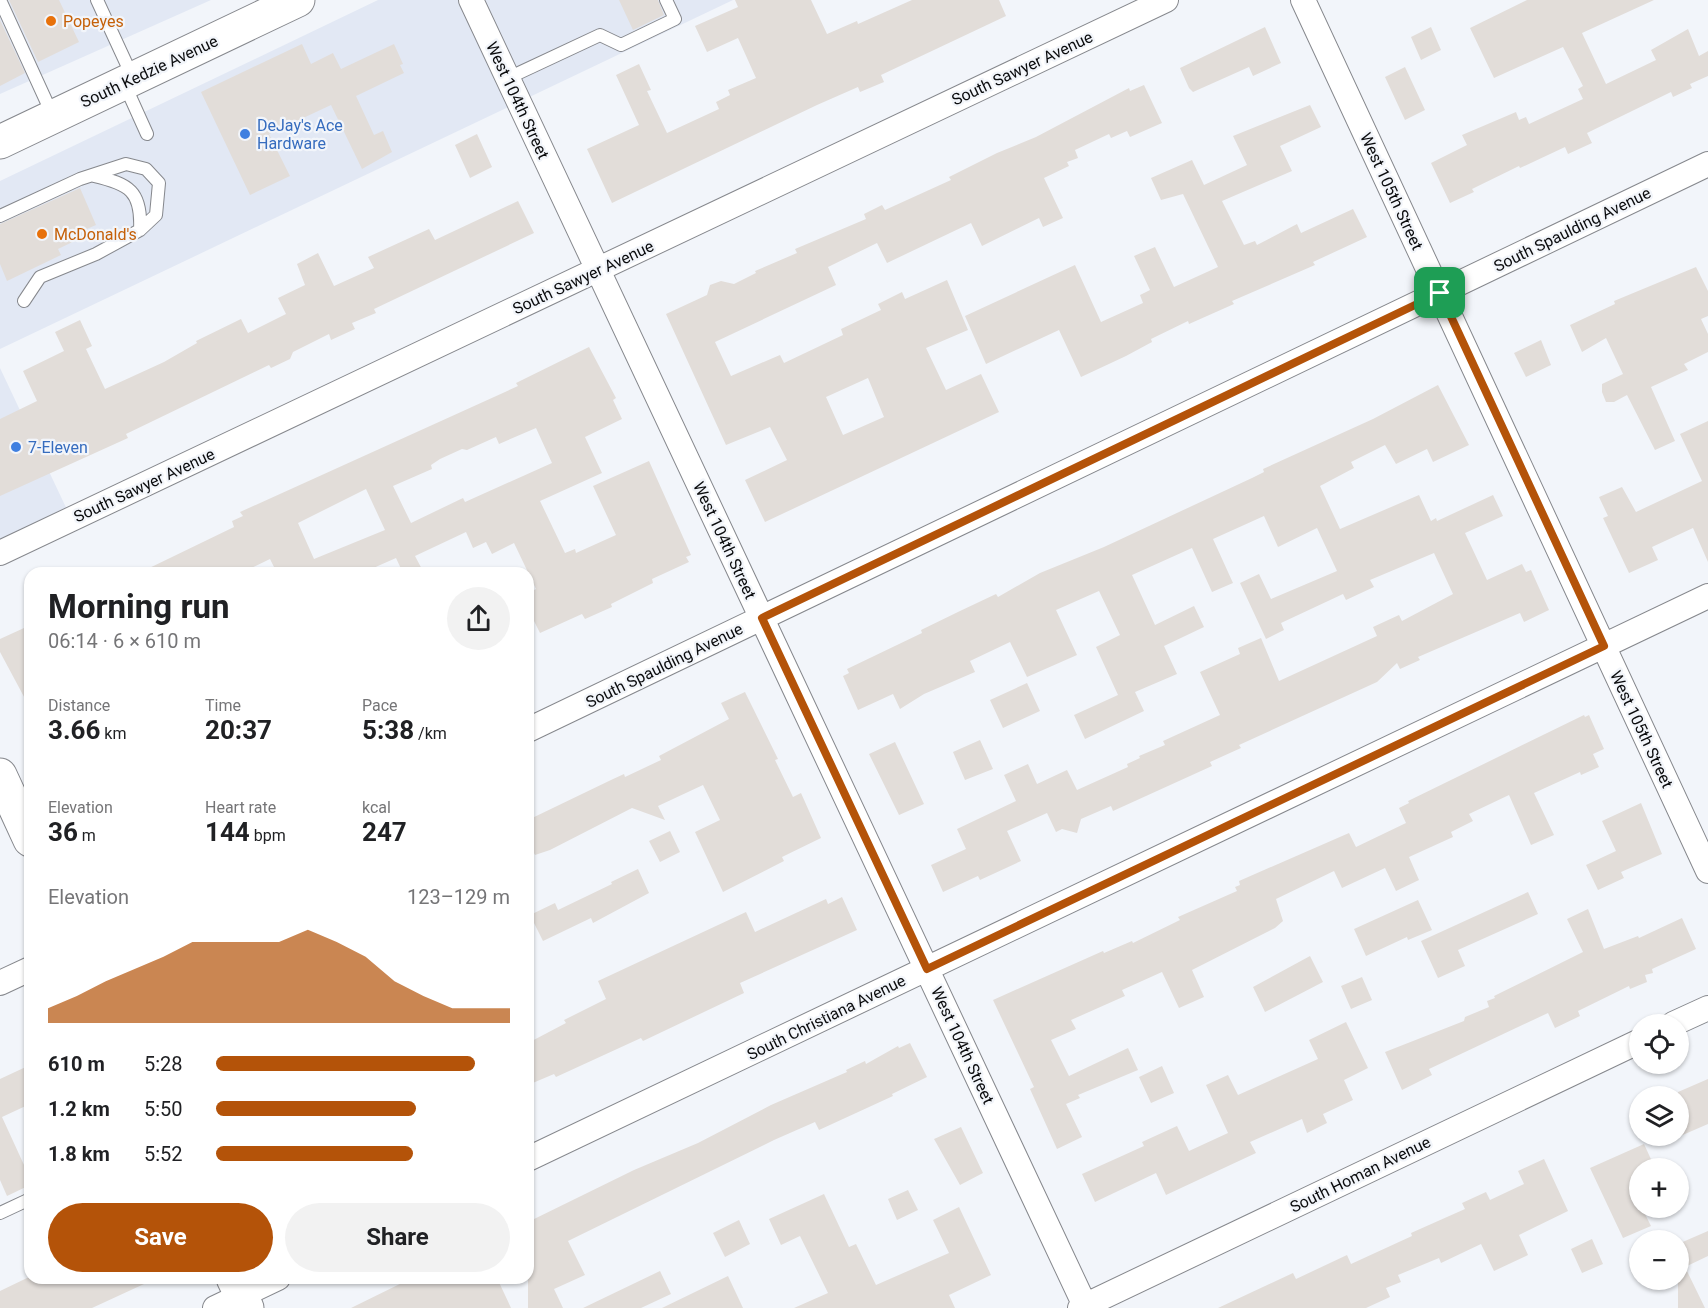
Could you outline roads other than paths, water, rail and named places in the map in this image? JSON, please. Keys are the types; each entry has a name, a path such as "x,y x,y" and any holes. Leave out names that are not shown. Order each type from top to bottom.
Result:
{"main road":[{"name":"South Kedzie Avenue","path":"0,142 298,0"},
{"path":"0,776 24,827"}],"street":[{"name":"West 104th Street","path":"471,0 1084,1307"},
{"name":"South Sawyer Avenue","path":"0,553 1166,0"},
{"name":"West 105th Street","path":"1303,0 1708,871"},
{"name":"South Spaulding Avenue","path":"534,727 1708,164"},
{"name":"South Christiana Avenue","path":"534,1156 1708,596"},
{"path":"0,983 24,972"},
{"path":"1689,1017 1708,1008"},
{"name":"South Homan Avenue","path":"1084,1307 1629,1046"},
{"path":"234,1297 264,1284"}],"lane":[{"path":"0,0 53,117"},
{"path":"97,0 147,134"},
{"path":"508,78 600,35 621,45 675,19 666,0"},
{"path":"0,216 93,175 126,164 146,169 159,183 156,215 140,230 96,254 40,277 24,301"},
{"path":"93,175 119,181 132,191 141,210 140,230"},
{"path":"0,1213 24,1202"}],"place":[{"name":"Popeyes","path":"51,21"},
{"name":"DeJay's Ace Hardware","path":"245,134"},
{"name":"McDonald's","path":"42,234"},
{"name":"7-Eleven","path":"16,447"}]}
